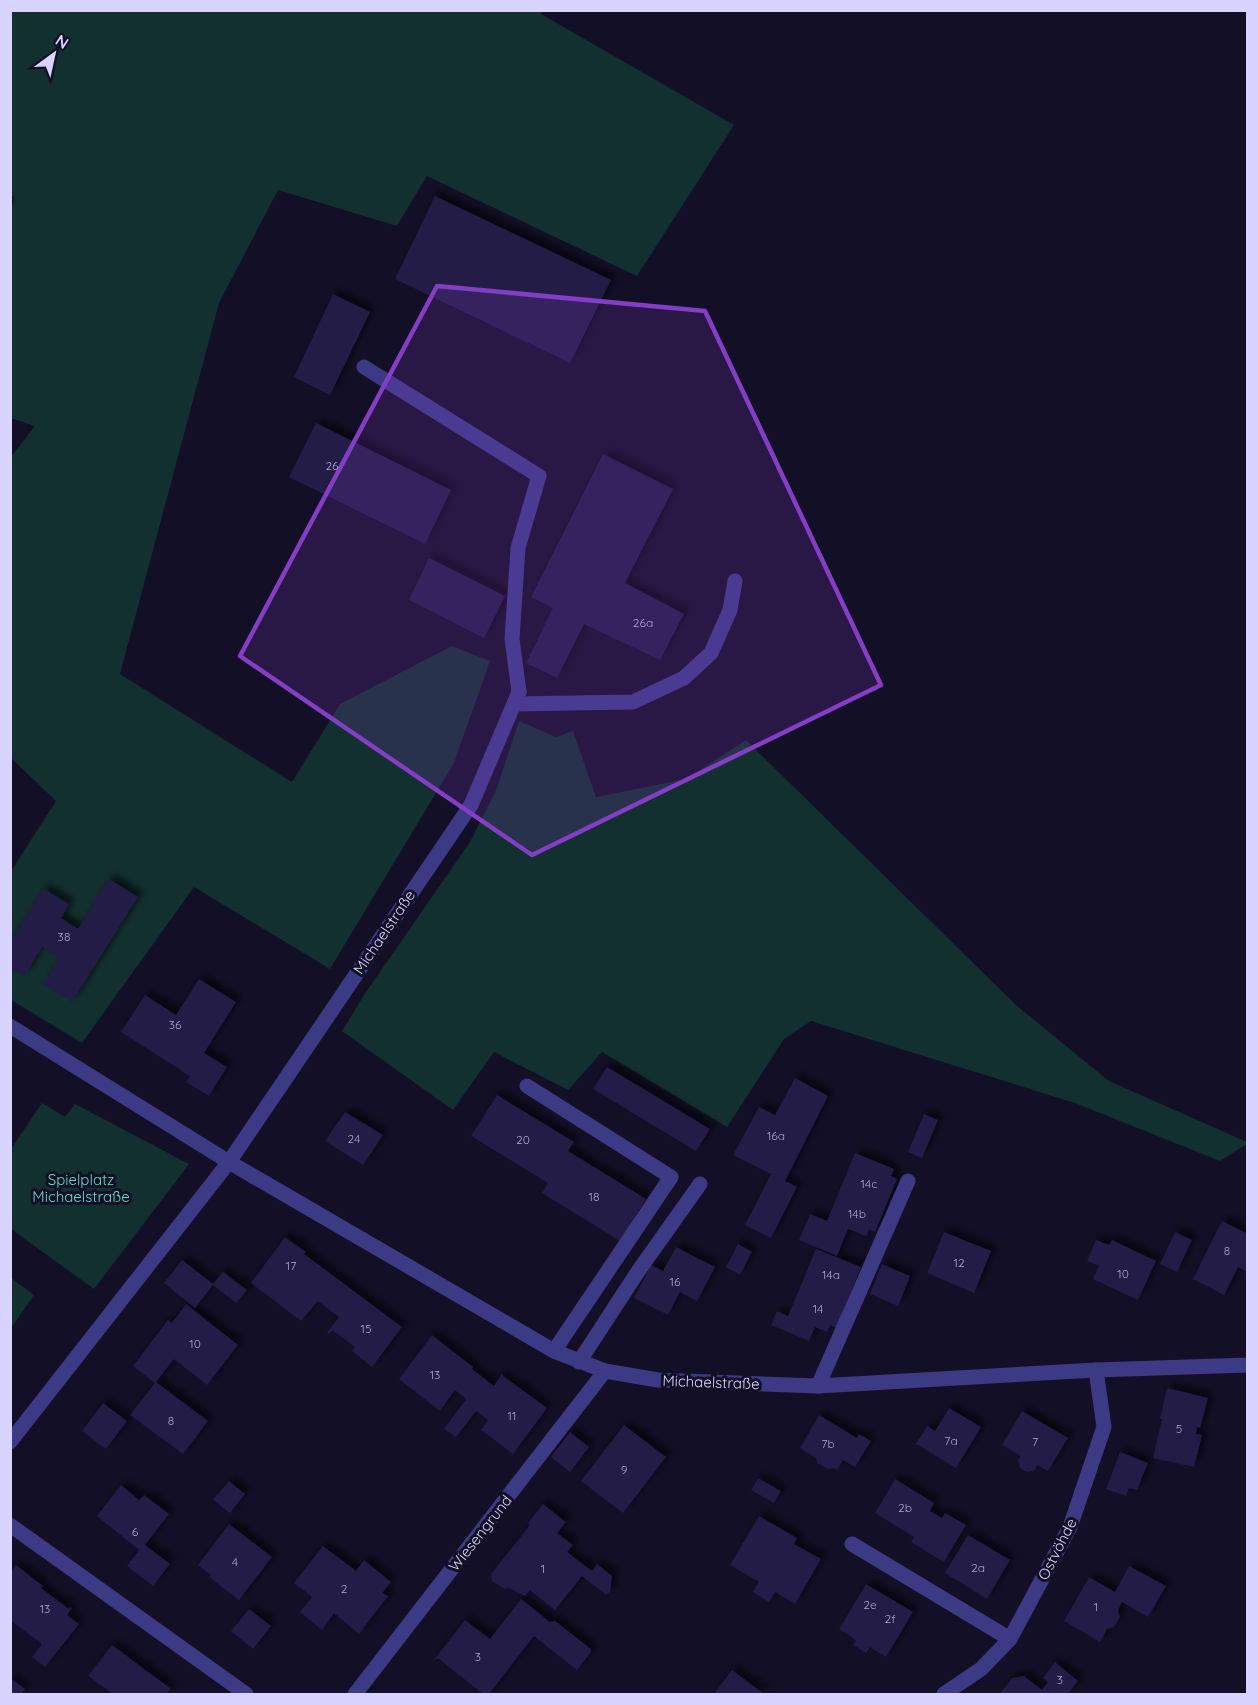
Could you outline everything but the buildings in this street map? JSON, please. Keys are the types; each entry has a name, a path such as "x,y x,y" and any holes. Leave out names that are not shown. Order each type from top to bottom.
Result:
{"street":[{"path":"364,367 539,476 518,548 512,639 516,698 633,702 684,678 711,653 730,610 735,581"},
{"name":"Michaelstraße","path":"229,1162 471,805 516,698"},
{"name":"Michaelstraße","path":"10,1026 229,1162 554,1351 605,1371 658,1380 818,1386 1096,1370 1248,1365"},
{"path":"527,1086 671,1177 554,1351"},
{"path":"10,1442 229,1162"},
{"path":"818,1386 908,1181"},
{"path":"579,1362 639,1270 700,1184"},
{"name":"Ostvöhde","path":"944,1695 981,1669 1010,1639 1070,1527 1104,1427 1096,1370"},
{"name":"Wiesengrund","path":"355,1695 605,1371"},
{"path":"10,1525 246,1695"},
{"path":"852,1544 1010,1639"}],"highlighted area":[{"path":"437,286 705,311 881,685 532,855 240,656"}],"green space":[{"path":"11,11 542,11 541,14 734,125 637,276 427,176 397,226 278,190 219,303 120,674 292,782 340,704 452,646 490,661 454,763 330,969 194,887 82,1043 11,1000 11,871 56,801 11,758 10,458 35,426 11,418 10,216 14,197 10,195"},
{"path":"519,721 556,737 573,731 596,797 686,779 746,740 1017,1006 1109,1081 1247,1142 1247,1144 1220,1161 1075,1103 811,1021 784,1039 727,1127 602,1052 568,1090 494,1052 453,1110 342,1031 366,992 470,842 497,788"},
{"name":"Spielplatz Michaelstraße","path":"42,1103 65,1117 75,1104 189,1164 94,1289 11,1229 11,1149"},
{"path":"11,1278 34,1295 11,1328"}]}
